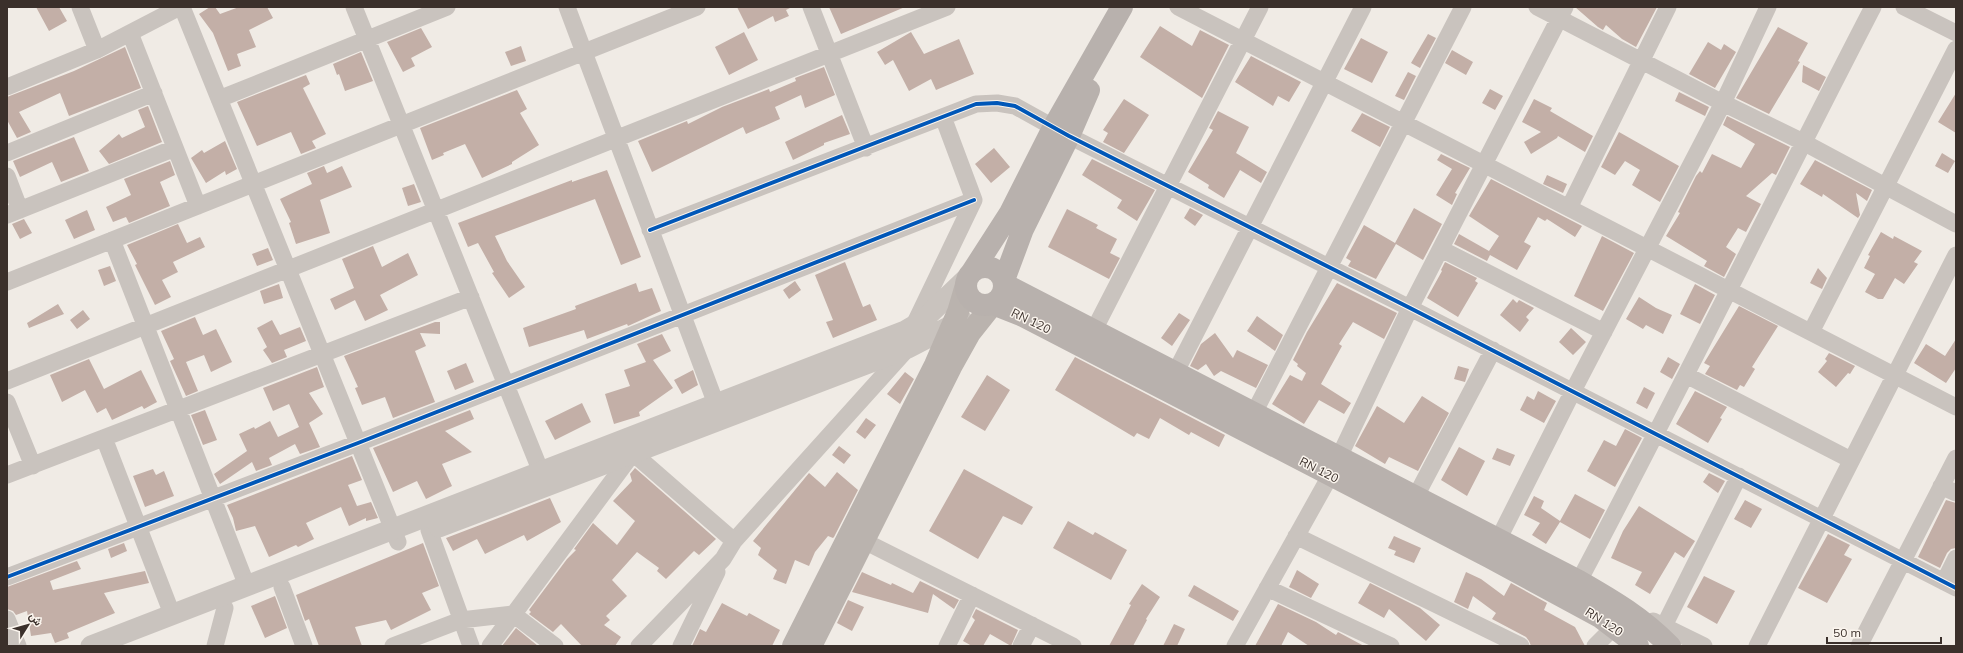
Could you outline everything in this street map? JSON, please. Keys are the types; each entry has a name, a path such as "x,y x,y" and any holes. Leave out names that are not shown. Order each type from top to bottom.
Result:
{"main road":[{"path":"793,646 935,365 958,312 968,278 1061,132 1124,7"},
{"path":"811,646 951,367 970,333 991,304 1003,295 1004,282 1061,132"},
{"path":"991,304 975,302 967,292 968,278 984,266 990,267 1001,274 1004,282"},
{"name":"RN 120","path":"1004,282 1018,293 1094,330 1171,381 1330,476 1494,548 1579,581 1625,607 1656,632 1667,636"},
{"name":"RN 120","path":"991,304 1023,316 1171,381 1254,413 1416,496 1600,617 1638,646"}],"street":[{"path":"80,7 97,50"},
{"path":"7,87 97,50 181,7 396,536"},
{"path":"354,7 437,210 541,472"},
{"path":"219,99 447,7"},
{"path":"566,7 716,404"},
{"path":"7,282 697,7"},
{"path":"811,7 866,148"},
{"path":"7,381 947,7"},
{"path":"1178,7 1956,407"},
{"path":"1094,330 1260,7"},
{"path":"1171,381 1363,7"},
{"path":"1254,413 1330,268 1463,7"},
{"path":"1537,7 1562,13 1642,61 1803,142 1886,188 1956,224"},
{"path":"1569,208 1668,7"},
{"path":"1494,548 1573,391 1723,103 1768,7"},
{"path":"1579,581 1657,434 1803,142 1873,7"},
{"path":"1904,7 1956,33"},
{"path":"1235,646 1330,476 1410,308 1562,13"},
{"path":"130,33 198,206"},
{"path":"1811,332 1886,188 1956,48"},
{"path":"7,153 154,93"},
{"path":"650,230 866,148 976,104 997,103 1014,106 1061,132 1493,350 1950,585 1956,558"},
{"path":"914,326 974,200 943,117"},
{"path":"7,176 14,212 175,148"},
{"path":"7,576 358,442 974,200"},
{"path":"112,240 247,586"},
{"path":"1441,249 1604,332"},
{"path":"1757,646 1893,375 1956,255"},
{"path":"126,646 282,587 541,472 905,331 914,326 945,301 968,278"},
{"path":"7,475 471,297"},
{"path":"91,646 247,586 396,536 429,530 633,453 908,348 991,304"},
{"path":"681,646 723,559 734,541 908,348"},
{"path":"1416,496 1493,350"},
{"path":"1686,375 1851,460"},
{"path":"7,402 32,466"},
{"path":"104,438 172,614"},
{"path":"633,453 734,541"},
{"path":"490,646 633,453"},
{"path":"1860,646 1903,561 1949,490 1956,458"},
{"path":"1704,646 1667,636 1739,476"},
{"path":"429,530 471,646"},
{"path":"1296,536 1521,646"},
{"path":"864,541 1073,646"},
{"path":"639,646 723,559"},
{"path":"282,587 304,646"},
{"path":"1267,588 1391,646"},
{"path":"947,646 972,595"},
{"path":"215,646 225,608"},
{"path":"393,646 461,620 513,614 555,646"},
{"path":"7,619 18,646"},
{"path":"1021,646 1032,625"},
{"path":"1595,646 1614,627"}],"building":[{"path":"36,7 59,7 67,21 49,31"},
{"path":"210,7 215,7 220,14 239,7 267,7 273,18 249,30 256,47 237,54 241,66 228,71 213,33 199,14"},
{"path":"737,7 792,7 786,10 789,16 775,22 773,16 748,29"},
{"path":"829,7 905,7 841,34"},
{"path":"1575,7 1657,7 1636,47 1622,39 1606,25 1603,30 1598,27"},
{"path":"1160,26 1192,46 1200,30 1229,45 1202,98 1140,57"},
{"path":"1778,27 1808,43 1798,61 1800,62 1769,114 1736,98"},
{"path":"421,28 432,47 411,58 415,66 403,72 387,42"},
{"path":"744,32 758,60 729,75 715,47"},
{"path":"911,32 924,54 959,39 974,74 936,90 931,79 909,91 893,60 885,65 877,52"},
{"path":"1428,34 1436,38 1420,68 1411,63"},
{"path":"1361,38 1388,52 1372,83 1344,69"},
{"path":"1708,42 1721,50 1724,44 1736,52 1715,88 1689,74"},
{"path":"521,46 526,61 511,66 505,52"},
{"path":"125,47 141,88 69,116 60,93 19,112 31,132 17,138 7,120 7,97 74,71"},
{"path":"1452,50 1473,62 1466,75 1445,63"},
{"path":"361,52 373,81 345,91 339,74 337,75 333,64"},
{"path":"1251,56 1301,82 1289,102 1278,96 1273,106 1235,82"},
{"path":"1803,65 1826,77 1819,91 1802,82"},
{"path":"824,67 835,95 805,108 801,95 775,107 780,119 746,134 743,127 652,172 638,141 687,121 688,124 722,107 769,89 770,92 796,81 795,78"},
{"path":"1408,72 1416,76 1404,100 1395,96"},
{"path":"306,75 310,84 303,88 326,134 312,141 316,148 301,154 291,132 257,146 237,102"},
{"path":"1490,89 1503,96 1495,110 1482,103"},
{"path":"517,90 527,109 520,113 539,145 512,162 512,164 482,178 465,144 443,153 444,155 432,160 420,128"},
{"path":"1679,92 1709,107 1705,116 1675,101"},
{"path":"1956,93 1956,133 1938,122"},
{"path":"1124,99 1149,115 1124,153 1103,142 1108,133 1103,130"},
{"path":"1534,99 1552,108 1550,111 1593,136 1585,152 1558,136 1531,154 1524,142 1541,132 1522,122"},
{"path":"148,106 162,142 109,164 99,151 119,134 122,138 145,127 138,110"},
{"path":"1218,111 1249,127 1236,153 1267,172 1261,183 1240,170 1224,198 1208,188 1209,185 1188,172 1213,130 1209,128"},
{"path":"1362,113 1390,127 1380,147 1351,131"},
{"path":"842,115 850,134 824,143 824,145 793,160 785,142"},
{"path":"1727,116 1790,147 1776,175 1772,173 1746,196 1761,204 1746,232 1738,228 1726,247 1736,254 1724,277 1704,266 1707,261 1666,236 1680,213 1678,212 1696,176 1700,171 1702,173 1712,154 1741,168 1755,144 1723,125"},
{"path":"1619,132 1679,166 1660,202 1632,185 1640,170 1625,161 1615,175 1601,167"},
{"path":"74,137 89,171 61,182 52,162 20,177 13,161"},
{"path":"225,141 237,169 226,175 225,171 206,183 191,158 202,150 204,153"},
{"path":"994,148 1010,167 991,183 975,164"},
{"path":"1942,153 1955,161 1948,173 1935,166"},
{"path":"1441,154 1470,168 1455,193 1457,194 1452,205 1436,195 1452,169 1437,160"},
{"path":"1092,159 1155,190 1137,221 1117,208 1122,200 1082,175"},
{"path":"1815,160 1872,190 1867,201 1856,193 1860,215 1858,218 1823,194 1822,197 1800,184"},
{"path":"170,161 175,175 160,182 170,206 129,223 126,217 113,222 106,207 131,195 124,179"},
{"path":"324,166 327,173 342,166 352,187 320,200 330,233 296,244 289,223 291,222 280,199 312,184 307,173"},
{"path":"607,170 641,257 621,265 595,199 495,236 507,261 525,287 509,298 492,273 494,272 478,243 468,247 458,223 572,180 572,182"},
{"path":"1547,175 1567,184 1563,193 1543,184"},
{"path":"1491,179 1582,226 1575,237 1547,219 1545,221 1538,217 1524,242 1531,246 1517,270 1490,255 1487,261 1454,244 1459,234 1489,251 1499,236 1469,216"},
{"path":"414,184 421,202 408,206 402,188"},
{"path":"1190,208 1203,215 1195,226 1184,218"},
{"path":"1414,208 1442,224 1423,260 1396,244 1376,279 1348,266 1351,261 1346,258 1364,225 1395,243"},
{"path":"1067,209 1098,225 1096,228 1117,239 1110,253 1120,258 1109,279 1048,247"},
{"path":"87,210 95,230 74,239 65,220"},
{"path":"24,219 32,233 20,239 12,224"},
{"path":"178,224 187,243 200,237 205,247 173,262 178,272 162,280 171,297 155,305 135,265 137,264 127,245"},
{"path":"1881,232 1893,239 1894,236 1922,251 1914,262 1918,264 1904,284 1895,278 1883,299 1878,299 1865,292 1875,274 1864,268 1870,256 1868,255"},
{"path":"1602,236 1634,253 1603,311 1574,296"},
{"path":"373,246 382,267 408,253 418,275 380,295 388,310 365,321 355,300 335,310 330,299 354,288 342,259"},
{"path":"268,248 273,260 257,266 252,254"},
{"path":"845,262 863,307 870,304 877,320 833,338 826,322 833,320 815,275"},
{"path":"1445,262 1477,278 1475,281 1478,283 1458,317 1427,298 1442,271 1441,270"},
{"path":"110,266 116,281 104,286 98,270"},
{"path":"1818,268 1827,278 1822,289 1810,283"},
{"path":"795,281 801,290 789,299 783,290"},
{"path":"636,283 639,292 652,288 661,311 628,326 627,324 587,339 584,330 529,347 523,328 576,309 575,306"},
{"path":"1337,283 1397,313 1384,339 1353,322 1339,344 1342,346 1321,384 1351,403 1344,414 1319,400 1304,424 1272,404 1290,375 1302,381 1306,373 1297,366 1298,364 1293,360 1307,332"},
{"path":"279,284 283,298 264,304 260,291"},
{"path":"1695,284 1715,295 1700,324 1680,314"},
{"path":"1639,297 1656,308 1672,315 1663,334 1646,325 1643,329 1626,319"},
{"path":"1513,299 1517,303 1519,300 1534,308 1526,317 1529,320 1520,332 1500,315"},
{"path":"58,304 64,314 29,328 27,323"},
{"path":"1739,306 1778,326 1752,367 1755,369 1744,387 1740,385 1737,390 1705,374 1710,366 1704,363"},
{"path":"83,310 90,319 77,329 70,320"},
{"path":"1179,313 1190,320 1172,346 1161,338"},
{"path":"1257,316 1283,335 1275,351 1247,331"},
{"path":"195,317 203,335 216,329 232,362 211,372 204,355 186,362 198,391 186,396 170,361 174,359 161,331"},
{"path":"272,320 280,335 300,327 306,341 284,350 287,357 272,363 263,350 267,347 257,328"},
{"path":"435,322 440,322 440,334 420,333 426,346 415,351 435,402 393,418 385,397 362,405 355,388 358,387 344,356"},
{"path":"1571,328 1586,342 1573,355 1559,342"},
{"path":"1215,333 1233,358 1237,350 1268,365 1256,388 1221,371 1214,376 1206,364 1198,370 1190,366 1201,344"},
{"path":"662,334 671,351 653,360 673,388 639,412 640,416 614,424 605,394 630,386 624,370 646,362 637,344"},
{"path":"1956,339 1956,368 1946,383 1914,363 1926,344 1945,356"},
{"path":"1829,353 1855,366 1850,374 1848,373 1836,387 1818,372 1827,361 1825,359"},
{"path":"1075,357 1225,435 1219,447 1191,432 1189,435 1160,418 1149,439 1137,433 1134,437 1055,390"},
{"path":"1668,357 1680,364 1672,379 1660,372"},
{"path":"89,359 104,389 141,370 157,402 144,409 142,406 112,420 106,408 97,413 85,390 62,402 50,375"},
{"path":"466,363 474,382 455,390 447,371"},
{"path":"1458,366 1469,369 1465,382 1454,379"},
{"path":"317,367 324,387 309,393 323,414 309,423 320,447 300,454 295,444 269,458 272,465 256,471 252,462 220,484 214,474 247,451 239,434 254,427 255,429 270,421 278,437 299,427 289,404 273,411 263,388"},
{"path":"693,370 698,385 682,394 674,380"},
{"path":"905,372 914,379 900,404 887,394"},
{"path":"987,375 1010,390 985,431 961,417"},
{"path":"1644,387 1655,393 1647,409 1636,403"},
{"path":"1538,391 1556,401 1544,423 1520,410 1527,396 1534,400"},
{"path":"1695,391 1727,407 1708,443 1676,424"},
{"path":"1422,396 1449,413 1418,471 1389,457 1385,464 1355,446 1377,406 1404,423"},
{"path":"582,403 591,422 555,440 545,421"},
{"path":"205,410 217,440 203,445 191,415"},
{"path":"470,410 474,419 445,431 472,452 442,464 452,486 426,499 417,481 393,492 373,448"},
{"path":"866,418 876,425 865,439 856,432"},
{"path":"1625,429 1642,438 1615,487 1587,471 1604,440 1616,446"},
{"path":"839,446 851,455 844,464 832,455"},
{"path":"1459,447 1485,461 1467,496 1441,480"},
{"path":"1497,448 1515,455 1510,466 1492,459"},
{"path":"352,456 362,480 348,485 357,506 371,502 378,518 366,521 366,518 349,526 341,507 306,523 314,539 298,547 296,545 269,557 255,526 236,531 233,518 227,505"},
{"path":"635,468 716,539 699,555 694,551 666,579 657,571 659,568 637,552 612,580 627,596 606,616 610,620 604,625 621,637 615,646 582,646 561,624 553,632 529,614 531,612 529,610 567,559 576,550 574,549 593,523 617,545 635,521 613,501 632,481 630,474"},
{"path":"153,469 156,475 164,471 174,496 145,507 133,476"},
{"path":"964,469 1033,507 1022,525 1003,516 978,559 929,531"},
{"path":"837,472 858,490 834,537 828,536 815,552 809,566 795,560 786,584 773,579 777,570 758,555 761,548 753,541 809,473 825,487"},
{"path":"1709,473 1725,481 1718,493 1703,482"},
{"path":"1575,494 1605,510 1590,539 1560,522 1546,544 1532,535 1540,523 1524,515 1534,496 1544,501 1541,508 1560,521"},
{"path":"550,498 561,522 527,541 524,535 485,554 477,539 453,551 446,538"},
{"path":"1745,500 1762,509 1751,528 1734,519"},
{"path":"1946,500 1956,503 1956,548 1951,549 1947,553 1940,568 1918,557"},
{"path":"1639,506 1695,541 1684,558 1675,552 1650,594 1635,585 1642,572 1611,558 1623,531"},
{"path":"1068,521 1093,535 1095,532 1127,550 1111,580 1053,548"},
{"path":"1828,534 1850,545 1844,555 1852,559 1827,603 1798,588"},
{"path":"1394,536 1421,548 1414,563 1394,555 1396,551 1388,548"},
{"path":"124,543 127,551 111,558 108,549"},
{"path":"423,543 439,586 422,593 431,610 391,630 386,620 355,627 362,646 319,646 309,619 305,621 296,595"},
{"path":"77,561 81,569 50,581 53,590 145,571 149,583 104,593 115,613 67,633 69,638 55,643 51,633 31,636 27,611 16,615 13,611 7,609 7,587"},
{"path":"1297,570 1319,584 1311,598 1289,587"},
{"path":"862,572 891,585 892,583 913,593 920,581 959,600 954,609 933,594 928,613 852,592"},
{"path":"1466,572 1481,579 1504,596 1511,583 1547,603 1544,610 1575,627 1585,646 1531,646 1526,637 1492,619 1496,613 1473,596 1468,609 1454,602"},
{"path":"1704,576 1735,591 1717,624 1687,607"},
{"path":"1370,583 1420,608 1440,625 1426,641 1389,609 1384,618 1358,603"},
{"path":"1142,584 1160,597 1146,619 1147,620 1133,646 1109,646 1131,605 1129,604"},
{"path":"1194,585 1239,611 1233,621 1188,596"},
{"path":"275,596 287,628 265,638 251,606"},
{"path":"848,600 864,607 852,631 837,623"},
{"path":"722,603 747,616 749,613 780,630 772,646 692,646 700,629 706,632"},
{"path":"1278,604 1316,622 1336,635 1338,632 1364,646 1309,646 1288,632 1281,646 1255,646"},
{"path":"976,609 1018,630 1011,646 990,634 983,646 972,646 963,641 975,620 972,617"},
{"path":"1174,624 1185,629 1177,646 1163,646"},
{"path":"516,628 538,646 502,646"}],"cycle path":[{"path":"650,230 976,104 997,103 1015,106 1069,136 1410,308 1956,588"},
{"path":"7,577 358,443 974,200"}]}
